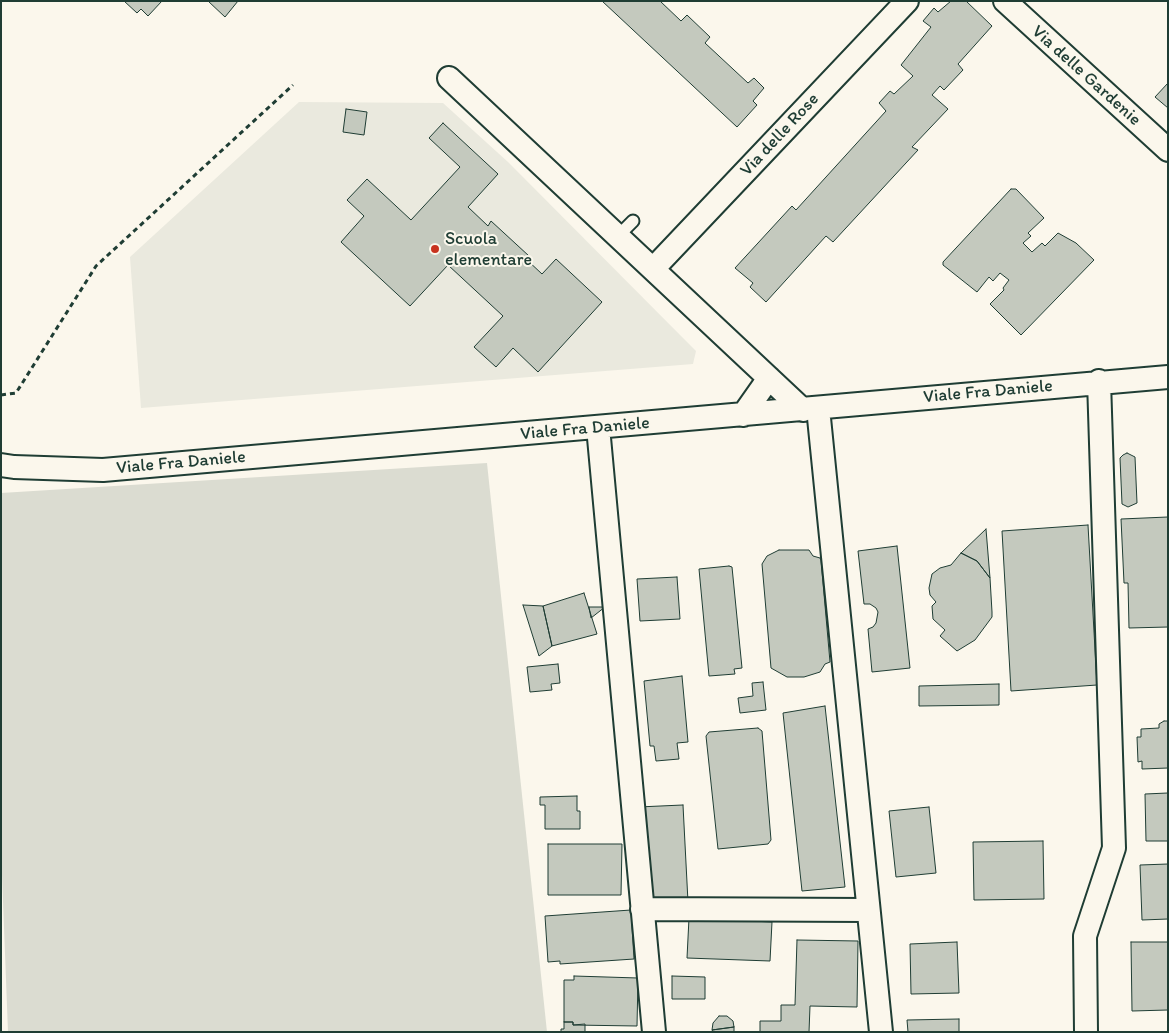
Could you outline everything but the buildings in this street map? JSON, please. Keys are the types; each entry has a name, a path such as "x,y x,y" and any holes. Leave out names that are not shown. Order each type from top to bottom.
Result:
{"street":[{"name":"Via delle Rose","path":"653,269 906,1"},
{"name":"Via delle Gardenie","path":"1005,1 1168,150"},
{"path":"449,78 625,228 653,269 769,378 810,409 881,1032"},
{"name":"Viale Fra Daniele","path":"1,465 103,470 598,428 1168,376"},
{"path":"769,378 778,412"},
{"path":"743,415 769,378"},
{"path":"1086,1032 1085,936 1114,848 1099,381"},
{"path":"598,428 654,1032"},
{"path":"642,909 868,910"}],"path":[{"path":"1,395 16,393 96,266 293,85"}],"shaded area":[{"path":"299,102 443,103 508,162 696,351 693,364 141,408 130,257"},
{"path":"487,463 547,1032 8,1032 1,849 1,493"}],"place":[{"name":"Scuola elementare","path":"435,249"}]}
